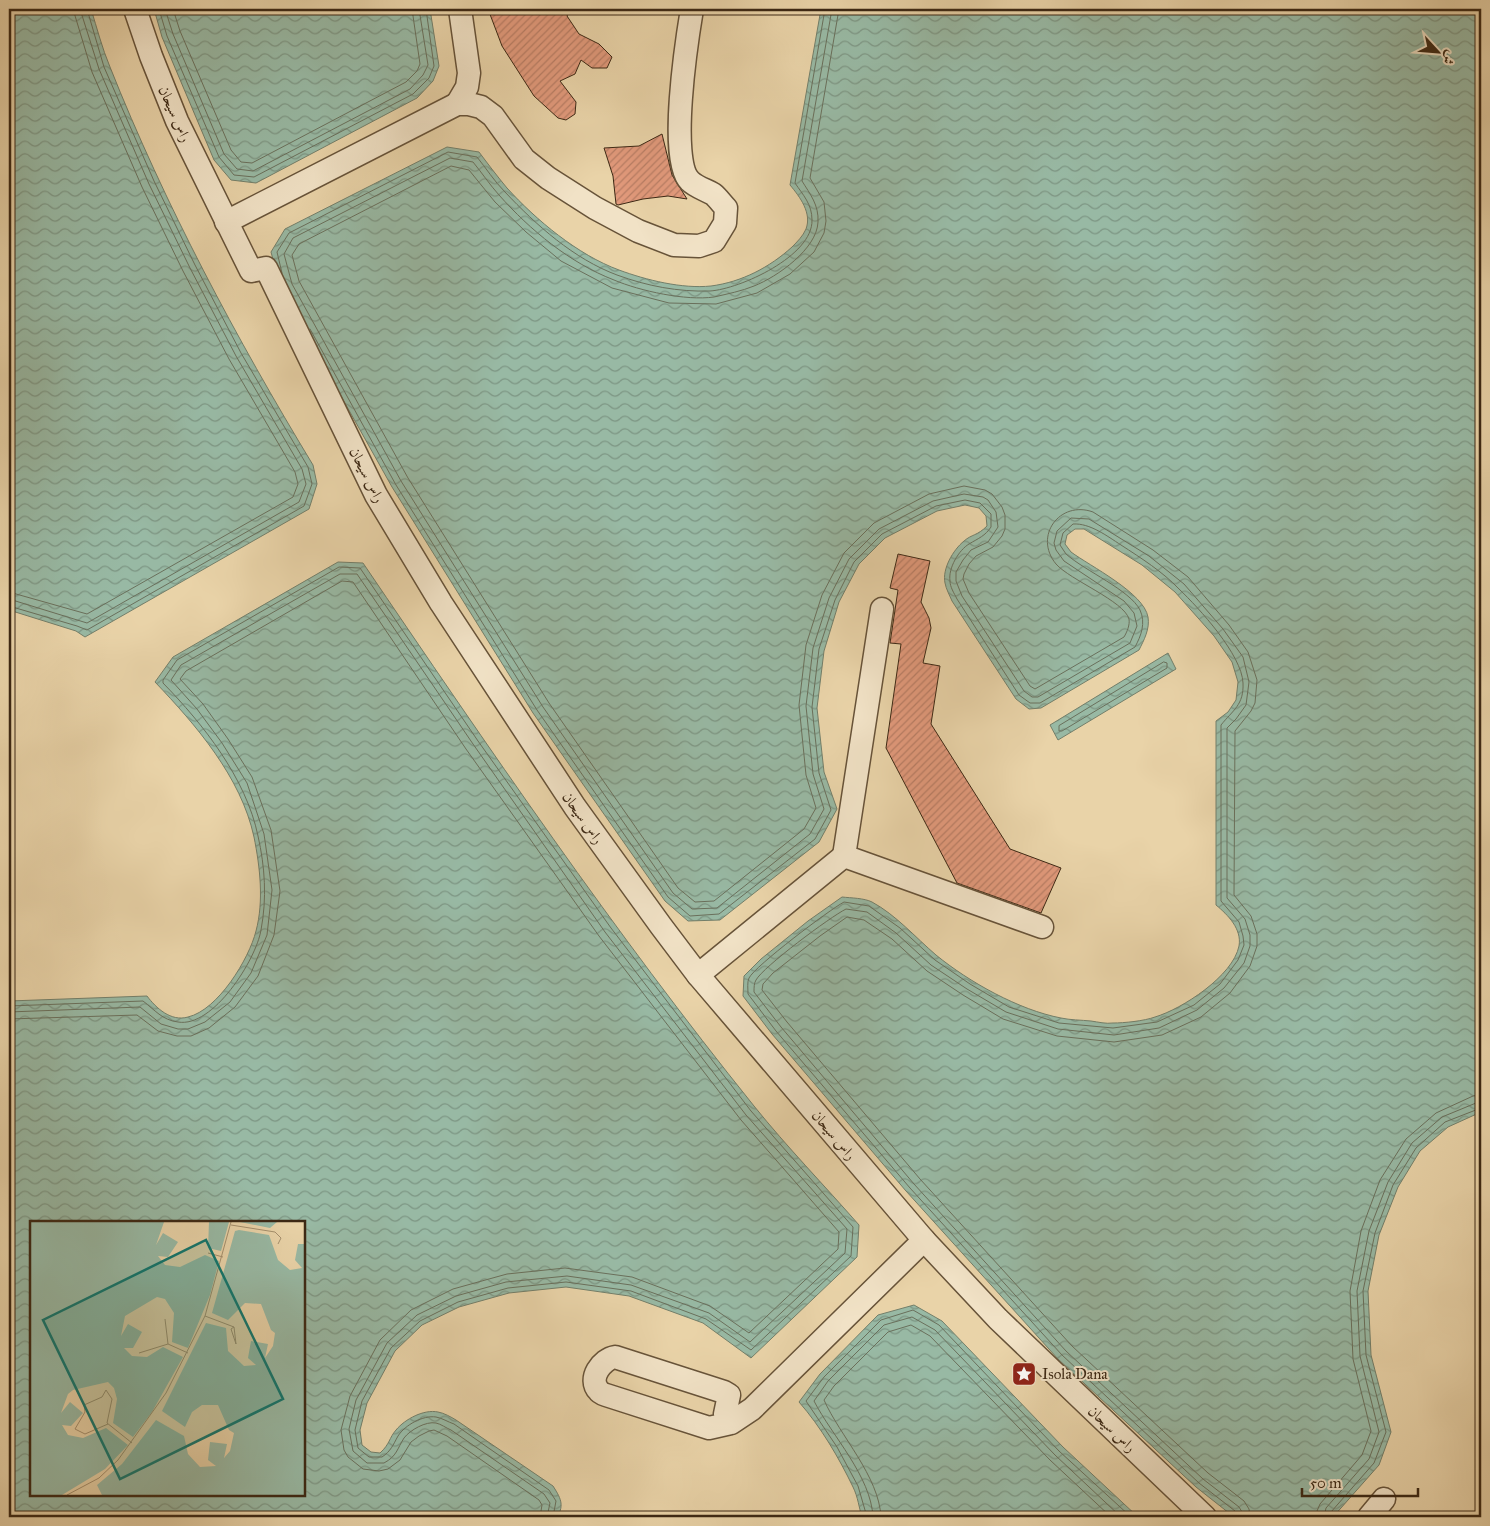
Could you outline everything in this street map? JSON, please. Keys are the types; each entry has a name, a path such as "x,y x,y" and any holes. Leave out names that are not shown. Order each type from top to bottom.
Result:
{"street":[{"name":"راس سيحان","path":"135,9 151,56 177,121 251,271 266,268 376,495 441,603 575,807 698,975 924,1240 998,1319 1205,1517"},
{"path":"457,104 467,86 469,73 460,9"},
{"path":"226,222 457,104 469,104 481,107 493,116 524,159 548,178 596,208 638,231 674,245 699,246 714,241 725,223 726,208 715,196 689,181 682,163 679,122 692,9"},
{"path":"698,975 844,856 882,609"},
{"path":"844,856 1042,927"},
{"path":"731,1423 725,1414 728,1395 724,1392 615,1357 608,1358 601,1364 597,1373 595,1384 599,1391 606,1395 709,1428 731,1423 752,1409 924,1240"},
{"path":"1369,1517 1384,1499"}],"water":[{"path":"9,9 91,9 110,67 154,170 229,320 313,465 317,484 309,509 85,637 76,631 9,610"},
{"path":"154,9 430,9 439,66 433,81 417,98 256,183 231,180 214,160 162,37"},
{"path":"821,9 1481,9 1481,1112 1448,1127 1420,1151 1398,1187 1379,1235 1368,1291 1371,1355 1391,1432 1379,1465 1333,1517 1234,1517 1196,1487 1058,1359 906,1191 772,1034 743,996 744,976 761,959 808,921 842,897 869,901 881,907 949,965 995,994 1028,1009 1064,1019 1105,1023 1140,1021 1179,1007 1205,990 1227,969 1235,957 1239,946 1236,928 1225,913 1216,905 1216,721 1228,712 1236,700 1238,682 1232,662 1214,636 1175,592 1142,565 1084,529 1075,529 1067,535 1065,544 1071,552 1115,581 1137,599 1148,617 1145,638 1139,650 1041,708 1029,709 1016,699 952,601 946,585 945,572 952,555 964,541 987,526 986,516 979,508 965,505 937,511 885,538 859,564 839,602 824,651 817,708 824,772 837,809 819,842 720,920 688,921 665,901 533,713 392,487 281,289 271,252 285,229 447,147 479,152 507,188 544,224 573,246 619,270 664,283 700,287 734,281 765,267 792,247 806,229 806,211 801,200 790,185"},
{"path":"338,562 363,563 505,770 651,974 767,1121 859,1225 857,1257 751,1358 703,1323 629,1296 566,1287 509,1293 459,1307 422,1325 395,1351 367,1403 360,1430 362,1445 371,1452 380,1453 396,1430 410,1419 421,1413 433,1411 443,1413 553,1486 561,1501 561,1509 557,1517 9,1517 9,1001 147,996 159,1009 170,1016 176,1018 188,1017 210,1005 231,982 247,955 258,920 260,884 258,860 248,815 239,794 228,773 201,734 155,682 173,657"},
{"path":"1168,653 1176,669 1058,740 1050,725"},
{"path":"914,1305 942,1321 1063,1447 1138,1517 862,1517 855,1491 842,1465 822,1432 799,1402 820,1374 878,1315"}],"building":[{"path":"488,9 570,9 567,16 579,34 599,44 612,57 607,68 592,68 581,60 575,74 560,81 576,102 575,114 566,120 558,118 534,96 502,46"},
{"path":"662,134 672,175 687,199 668,196 616,204 613,176 604,148 639,146"},
{"path":"898,554 930,561 921,602 929,618 931,628 923,663 940,666 931,724 1010,849 1061,868 1041,913 957,883 886,748 901,644 890,643 898,590 890,588"}],"place":[{"name":"Isola Dana","path":"1024,1374"}]}
